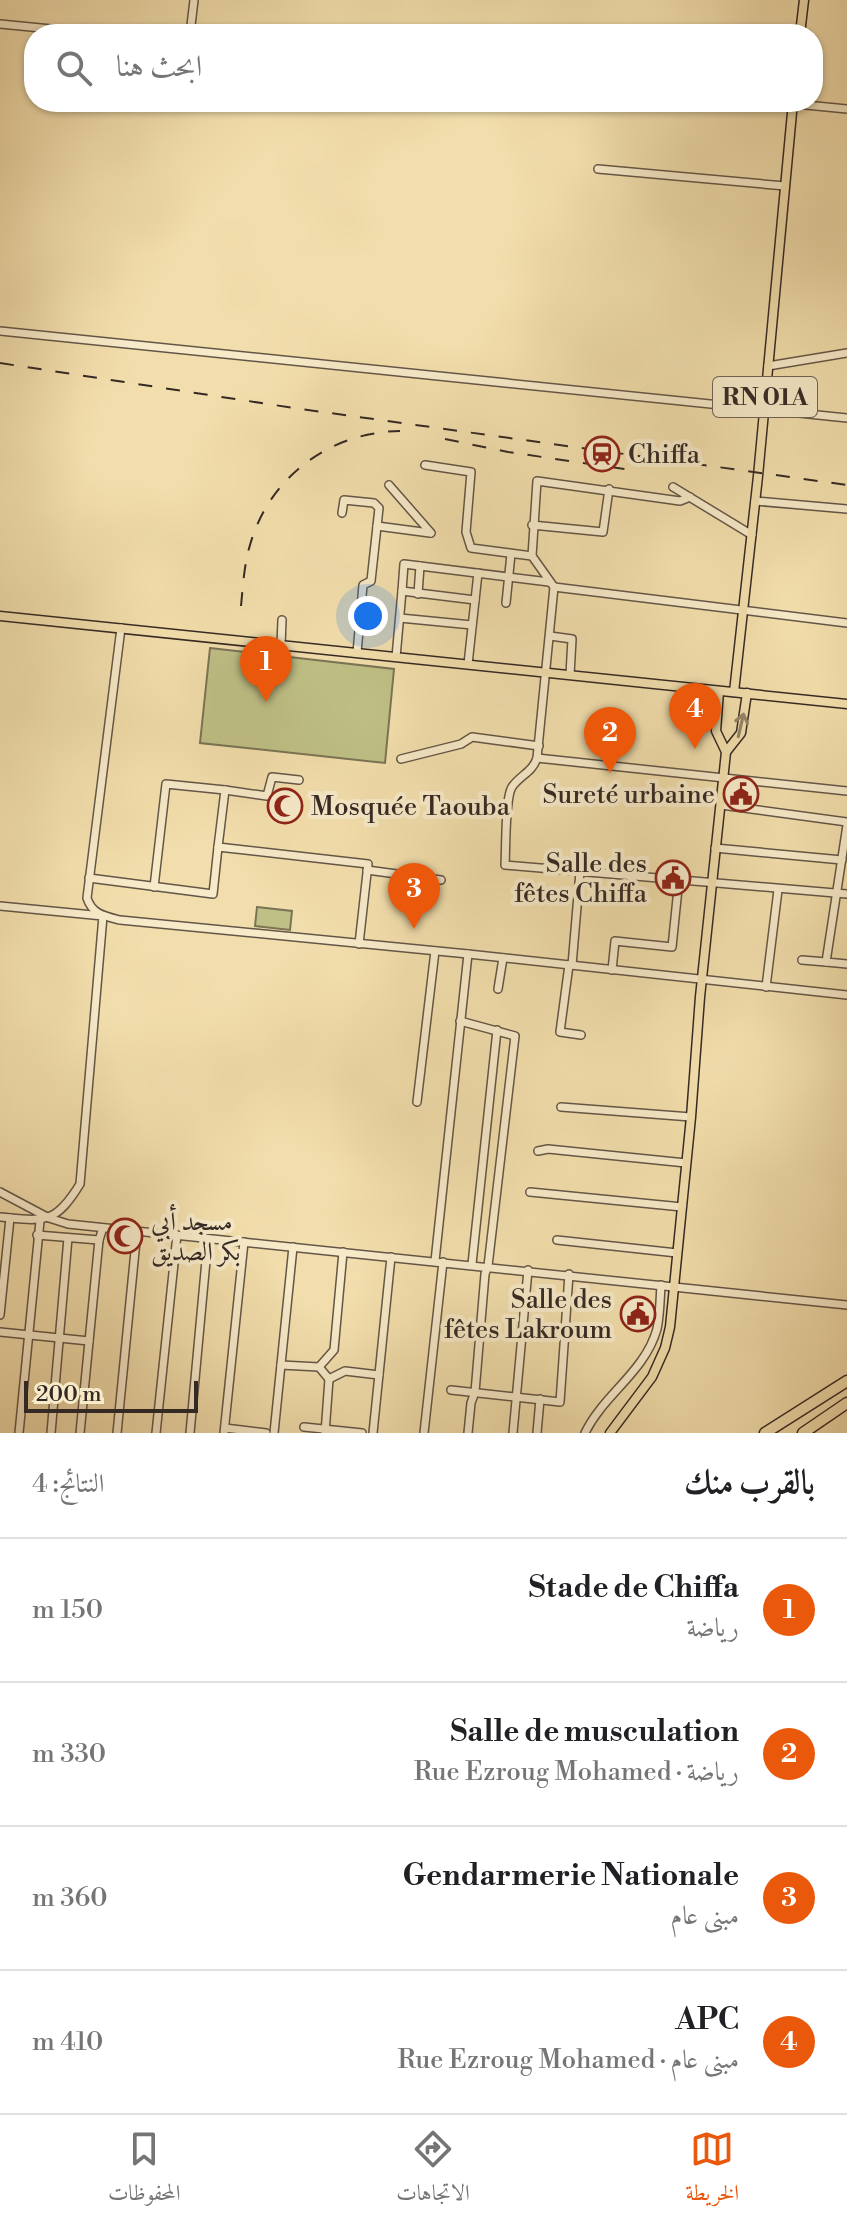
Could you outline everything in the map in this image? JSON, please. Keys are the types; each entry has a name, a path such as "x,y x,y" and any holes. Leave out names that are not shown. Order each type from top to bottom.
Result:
{"highway":[{"path":"765,1433 847,1381"},
{"path":"803,1433 847,1403"}],"main road":[{"path":"801,24 804,0"},
{"name":"RN 01A","path":"734,692 792,112"},
{"path":"0,616 847,704"},
{"path":"610,1433 652,1377 665,1348 670,1327 724,778 726,752 716,731 719,691"},
{"path":"726,752 741,733 747,693"},
{"path":"656,1331 670,1327"}],"street":[{"path":"191,24 194,0"},
{"path":"0,24 24,26"},
{"path":"823,106 847,109"},
{"path":"598,169 785,186"},
{"path":"0,331 847,418"},
{"path":"768,366 847,353"},
{"path":"425,465 471,472 466,532 471,548 532,556"},
{"path":"690,497 680,501 537,481 532,556 551,585 547,673 537,758 528,774 521,777 510,790 505,865 847,894"},
{"path":"377,526 431,533 389,485"},
{"path":"673,487 752,535"},
{"path":"532,525 603,532 609,489"},
{"path":"342,513 344,500 374,503 379,508 371,581 363,585 357,653"},
{"path":"755,501 847,509"},
{"path":"506,603 511,554"},
{"path":"396,657 404,564 847,623"},
{"path":"418,594 420,566"},
{"path":"468,664 478,573"},
{"path":"402,591 475,600"},
{"path":"400,618 472,625"},
{"path":"281,645 282,620"},
{"path":"103,916 91,908 87,898 121,628"},
{"path":"550,636 572,639 570,675"},
{"path":"401,759 461,744 472,737 539,746"},
{"path":"537,758 847,791"},
{"path":"154,887 166,784 267,796 272,777 299,780"},
{"path":"89,878 213,894 225,790"},
{"path":"721,805 847,824 826,962"},
{"path":"218,847 368,864 359,944"},
{"path":"715,848 842,860"},
{"path":"367,870 441,880"},
{"path":"580,872 560,1032 581,1035"},
{"path":"612,970 615,941 672,947 679,879"},
{"path":"766,987 778,890"},
{"path":"0,906 847,995"},
{"path":"19,1433 37,1235 44,1220 64,1207 80,1184 103,916"},
{"path":"417,1102 435,951"},
{"path":"424,1433 468,954"},
{"path":"498,989 503,958"},
{"path":"802,960 847,964"},
{"path":"460,1021 515,1036 468,1433"},
{"path":"472,1264 497,1030"},
{"path":"561,1107 691,1117"},
{"path":"538,1151 548,1149 686,1163"},
{"path":"0,1192 44,1220"},
{"path":"530,1192 682,1207"},
{"path":"0,1217 847,1305"},
{"path":"0,1315 10,1218"},
{"path":"80,1433 99,1240 103,1228"},
{"path":"117,1433 137,1231"},
{"path":"37,1235 99,1240"},
{"path":"156,1433 177,1235"},
{"path":"51,1433 68,1238"},
{"path":"190,1433 208,1239"},
{"path":"557,1240 677,1253"},
{"path":"244,1242 229,1431 266,1433"},
{"path":"274,1433 293,1247"},
{"path":"319,1367 334,1350 343,1252"},
{"path":"373,1433 391,1257"},
{"path":"513,1433 528,1270"},
{"path":"451,1390 560,1402 569,1274"},
{"path":"585,1433 601,1407 640,1363 656,1331 661,1285"},
{"path":"0,1332 89,1341"},
{"path":"281,1365 319,1367 329,1379 325,1431"},
{"path":"329,1379 345,1371 379,1375"},
{"path":"537,1433 540,1399"},
{"path":"304,1427 362,1433"}],"green space":[{"path":"210,648 394,669 385,763 200,743"},
{"path":"257,907 292,911 290,930 255,926"}],"railway":[{"path":"0,363 294,408 847,485"},
{"path":"241,606 250,545 259,521 287,479 306,463 350,440 374,433 400,431"},
{"path":"445,439 508,452 631,470"}],"place":[{"name":"Chiffa","path":"602,454"},
{"name":"Stade de Chiffa","path":"266,702"},
{"name":"APC","path":"695,749"},
{"name":"Salle de musculation","path":"610,773"},
{"name":"Sureté urbaine","path":"741,794"},
{"name":"Mosquée Taouba","path":"285,806"},
{"name":"Salle des fêtes Chiffa","path":"673,878"},
{"name":"Gendarmerie Nationale","path":"414,929"},
{"name":"مسجد أبي بكر الصديق","path":"125,1236"},
{"name":"Salle des fêtes Lakroum","path":"638,1314"}]}
